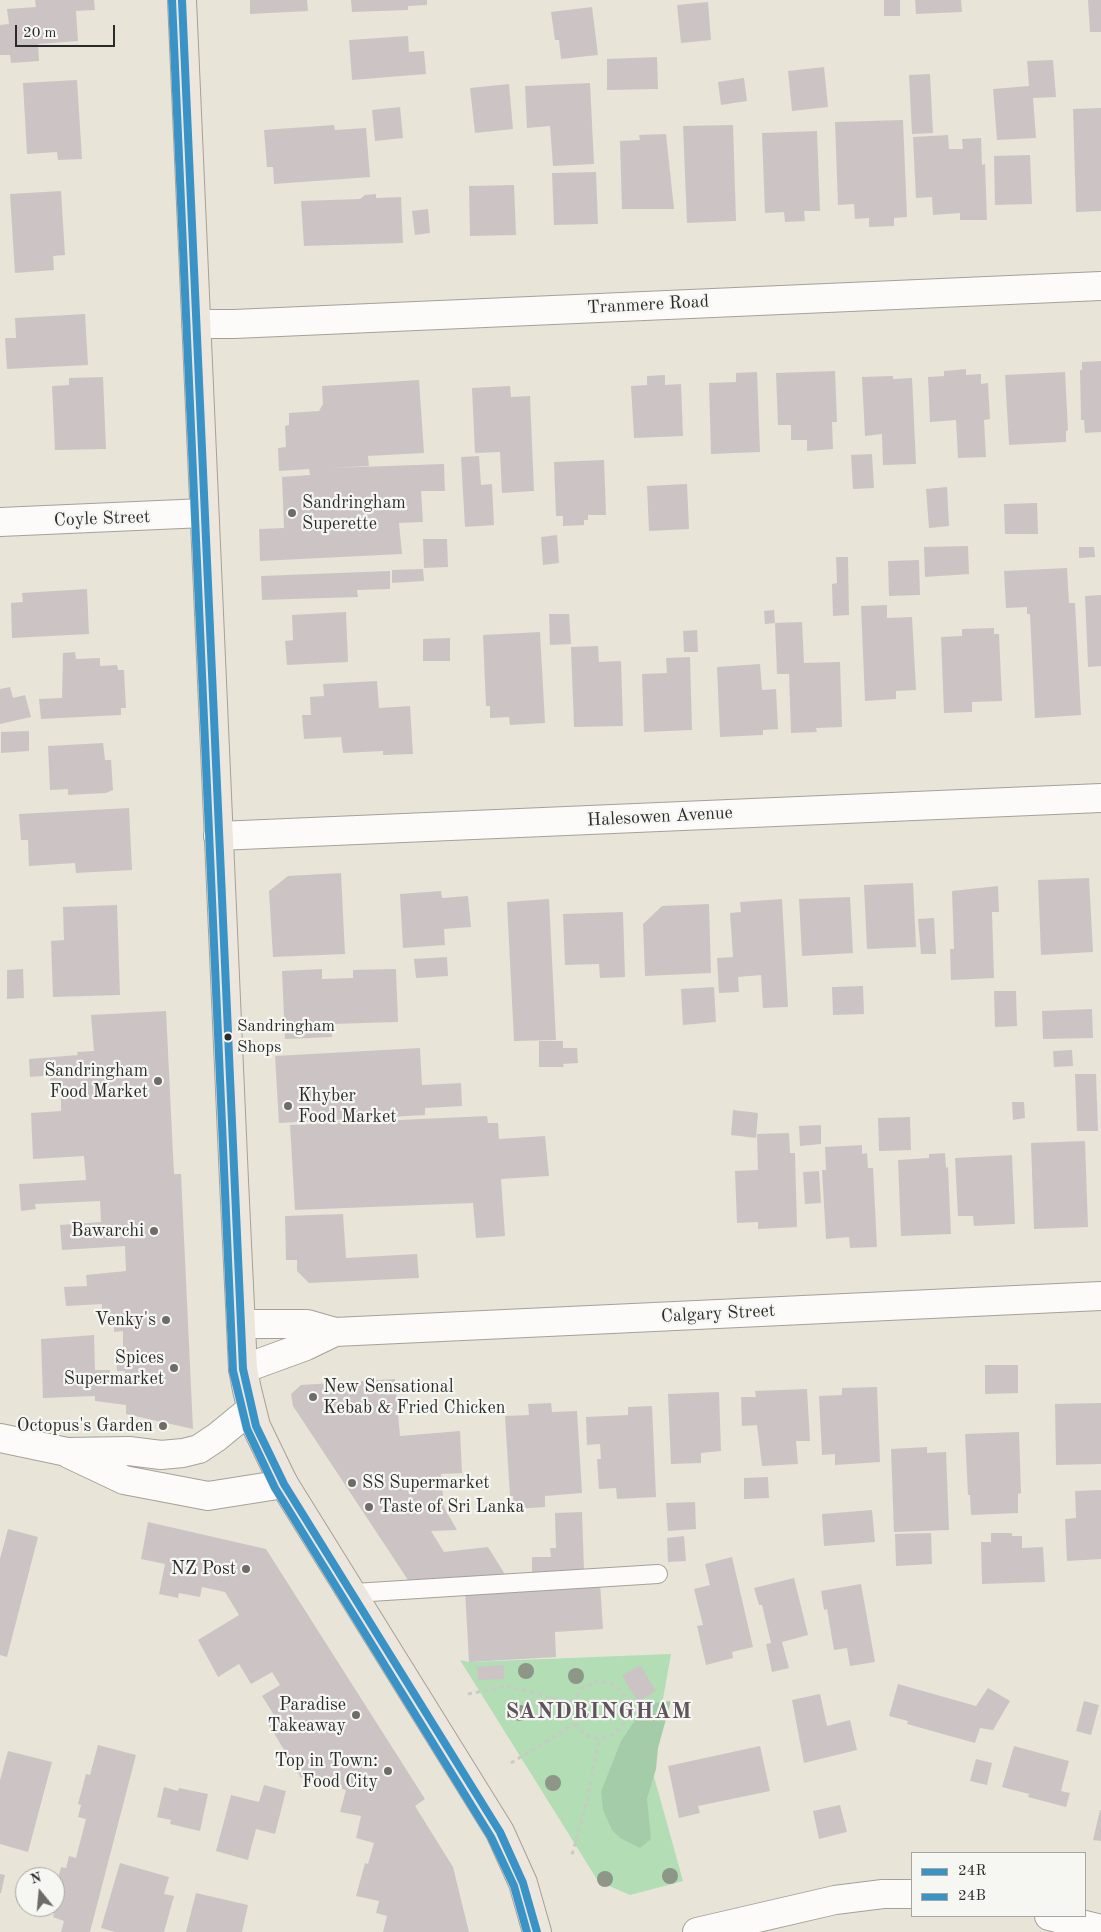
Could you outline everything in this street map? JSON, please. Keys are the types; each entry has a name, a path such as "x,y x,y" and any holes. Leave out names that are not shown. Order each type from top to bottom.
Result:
{"main road":[{"path":"182,0 243,1369 256,1426 284,1484 354,1593 500,1832 523,1883 537,1932"}],"street":[{"name":"Tranmere Road","path":"196,324 234,324 1101,286"},
{"name":"Coyle Street","path":"0,522 204,513"},
{"name":"Halesowen Avenue","path":"218,836 1101,798"},
{"name":"Calgary Street","path":"242,1324 307,1324 335,1332 1101,1296"},
{"name":"Calgary Street","path":"243,1369 306,1346 335,1332"},
{"path":"0,1438 67,1452 129,1451 161,1455 183,1453 199,1448 251,1409"},
{"path":"67,1452 124,1480 208,1496 284,1484"},
{"path":"697,1932 835,1900 883,1894 911,1894"},
{"path":"1053,1917 1101,1929"}],"lane":[{"path":"354,1593 658,1574"}],"path":[{"path":"598,1681 615,1685 627,1699 628,1717 616,1734 599,1738 586,1735 575,1724 572,1703 582,1688 598,1681"},
{"path":"468,1694 508,1686 572,1703"},
{"path":"511,1763 575,1724"},
{"path":"571,1858 587,1802 599,1738"}],"green space":[{"path":"671,1654 651,1766 683,1881 630,1895 598,1881 460,1660 469,1662"},
{"path":"671,1701 658,1748 656,1769 647,1799 651,1839 640,1848 620,1838 612,1830 603,1810 601,1792 621,1741 646,1704"}],"building":[{"path":"35,0 94,0 95,10 76,11 78,41 38,44 39,61 11,63 10,55 0,55 0,25 9,24 7,9 36,7"},
{"path":"250,0 307,0 308,11 250,14"},
{"path":"351,0 427,0 427,5 408,6 408,10 352,12"},
{"path":"884,0 900,0 900,16 884,16"},
{"path":"915,0 961,0 962,12 916,14"},
{"path":"1088,0 1101,0 1101,32 1090,32"},
{"path":"708,2 711,40 681,43 677,5"},
{"path":"592,7 598,55 561,59 559,40 555,40 551,12"},
{"path":"408,36 409,52 424,51 426,74 352,80 349,40"},
{"path":"657,57 658,89 607,90 607,59"},
{"path":"1053,60 1056,97 1033,98 1036,138 997,140 993,89 1029,86 1027,61"},
{"path":"824,67 828,107 792,111 788,71"},
{"path":"930,74 933,133 912,134 909,75"},
{"path":"744,78 747,101 721,105 718,82"},
{"path":"77,80 82,159 58,160 57,152 27,154 23,83"},
{"path":"590,83 594,164 553,166 550,126 527,128 525,86"},
{"path":"509,84 513,129 475,133 470,88"},
{"path":"400,107 403,138 375,141 372,110"},
{"path":"1101,108 1101,211 1076,212 1073,109"},
{"path":"903,120 907,217 894,218 894,226 869,227 869,218 855,219 854,204 838,205 835,122"},
{"path":"334,125 335,130 366,128 370,177 274,184 273,167 267,167 264,130"},
{"path":"733,125 736,221 687,223 683,126"},
{"path":"817,131 820,211 804,211 805,221 785,222 784,212 765,213 762,133"},
{"path":"666,134 674,209 622,209 620,141 640,140 639,135"},
{"path":"948,135 949,149 963,149 962,139 981,138 982,165 985,164 987,220 960,220 960,213 933,215 932,197 916,198 913,137"},
{"path":"1030,155 1032,204 995,205 994,156"},
{"path":"596,172 598,224 554,225 552,173"},
{"path":"514,185 516,235 470,236 469,186"},
{"path":"61,191 65,255 53,256 54,270 15,273 10,194"},
{"path":"376,194 376,198 401,197 403,243 304,246 301,201 360,199 365,195"},
{"path":"428,209 430,233 415,235 412,211"},
{"path":"85,314 88,365 7,369 5,338 16,338 15,318"},
{"path":"1101,361 1101,432 1085,433 1084,420 1081,420 1080,370 1082,370 1082,362"},
{"path":"966,369 966,375 981,374 981,384 988,383 990,419 984,420 986,457 958,458 956,420 930,422 928,377 944,376 944,371"},
{"path":"835,371 837,422 832,422 833,449 807,451 807,440 791,440 791,425 778,425 776,373"},
{"path":"757,372 760,452 711,454 709,383 736,382 736,373"},
{"path":"1065,372 1068,430 1066,431 1066,442 1009,445 1005,375"},
{"path":"665,375 665,385 681,384 683,436 634,438 631,386 647,385 647,376"},
{"path":"893,376 893,379 912,378 916,464 883,465 882,434 865,436 862,377"},
{"path":"103,377 106,449 55,450 52,386 69,385 69,378"},
{"path":"419,380 424,453 368,456 369,466 331,468 444,464 445,491 421,491 423,522 399,523 402,554 260,561 259,529 284,528 282,477 310,475 309,469 279,471 278,448 286,447 285,426 289,425 289,413 319,411 323,404 322,386"},
{"path":"510,386 511,397 530,396 534,491 502,493 500,452 475,453 472,388"},
{"path":"872,454 874,488 853,489 851,455"},
{"path":"479,456 481,485 492,484 494,525 465,527 461,457"},
{"path":"604,460 606,515 588,515 588,520 584,520 584,525 563,526 563,516 556,516 554,462"},
{"path":"687,484 689,529 649,531 647,486"},
{"path":"947,487 949,526 929,528 926,489"},
{"path":"1037,503 1038,534 1005,534 1004,504"},
{"path":"557,535 559,563 543,565 541,537"},
{"path":"423,539 447,539 448,567 424,568"},
{"path":"968,546 969,574 925,577 924,547"},
{"path":"1079,547 1094,547 1095,557 1079,558"},
{"path":"836,557 848,557 849,615 833,616 832,584 837,583"},
{"path":"919,560 920,595 889,596 888,561"},
{"path":"1067,568 1069,603 1075,603 1081,715 1035,718 1030,614 1027,614 1027,607 1006,608 1004,571"},
{"path":"423,569 424,581 392,583 392,570"},
{"path":"390,571 390,589 357,590 358,597 262,600 261,576"},
{"path":"87,589 89,634 12,638 11,603 23,602 22,593"},
{"path":"1101,595 1101,666 1088,667 1085,596"},
{"path":"887,605 887,618 912,617 916,690 896,691 896,699 865,701 861,606"},
{"path":"774,610 775,623 765,624 764,611"},
{"path":"346,612 348,662 287,665 285,641 293,640 292,615"},
{"path":"549,614 569,614 571,644 550,645"},
{"path":"802,622 804,663 840,662 842,727 816,728 817,732 791,733 789,674 777,674 775,623"},
{"path":"994,628 994,634 999,634 1002,701 972,702 972,712 944,713 941,637 962,636 962,629"},
{"path":"697,630 698,652 684,652 683,631"},
{"path":"540,632 545,723 510,725 509,717 490,718 490,706 486,706 483,635"},
{"path":"450,638 450,661 423,661 423,639"},
{"path":"598,646 599,662 621,661 623,726 574,727 571,647"},
{"path":"75,652 76,659 100,658 100,666 117,665 118,670 124,670 126,708 121,708 121,715 41,719 39,699 62,698 63,653"},
{"path":"690,657 692,730 644,732 642,674 667,673 666,658"},
{"path":"760,664 762,690 776,689 778,729 763,730 763,735 720,737 717,667"},
{"path":"377,681 379,708 410,706 413,754 383,755 383,751 343,753 341,737 304,739 302,715 311,715 310,697 324,696 323,684"},
{"path":"10,687 13,698 25,695 31,717 0,724 0,689"},
{"path":"29,731 29,751 1,753 1,732"},
{"path":"103,743 105,760 111,760 113,790 106,793 68,795 68,789 50,790 48,746"},
{"path":"129,808 132,870 76,873 75,863 29,866 28,840 21,840 19,814"},
{"path":"341,873 345,954 273,957 269,891 288,876"},
{"path":"1089,878 1093,952 1041,955 1038,880"},
{"path":"913,883 916,947 867,949 864,885"},
{"path":"998,886 999,912 992,912 994,978 951,980 950,949 954,949 952,891"},
{"path":"441,891 442,898 468,896 471,927 444,929 445,945 403,948 400,894"},
{"path":"850,897 853,953 802,956 799,899"},
{"path":"549,899 556,1040 514,1041 507,902"},
{"path":"782,899 788,1007 763,1008 761,975 738,977 739,992 719,993 717,958 733,957 730,913 741,912 740,902"},
{"path":"709,904 711,973 645,976 643,924 662,906"},
{"path":"117,905 120,995 53,997 51,941 64,940 63,907"},
{"path":"623,912 625,977 600,978 599,964 565,965 563,914"},
{"path":"934,918 936,954 921,954 918,919"},
{"path":"447,957 448,976 416,978 414,959"},
{"path":"23,969 24,998 7,999 7,970"},
{"path":"322,969 322,979 353,978 353,970 396,969 398,1022 331,1024 332,1037 285,1039 282,971"},
{"path":"863,986 864,1014 833,1015 832,987"},
{"path":"714,987 716,1022 683,1025 681,989"},
{"path":"994,991 1016,991 1017,1026 995,1027"},
{"path":"1092,1009 1093,1038 1043,1039 1042,1011"},
{"path":"166,1011 174,1174 181,1174 193,1429 126,1414 126,1405 95,1401 95,1396 43,1398 41,1339 94,1335 95,1370 110,1370 110,1382 126,1382 125,1371 117,1371 116,1348 123,1348 123,1331 114,1332 114,1315 102,1314 102,1304 66,1306 64,1287 87,1286 86,1275 126,1271 125,1246 62,1250 60,1225 101,1222 100,1201 35,1204 36,1209 21,1211 19,1184 86,1180 84,1156 33,1159 31,1113 61,1111 61,1095 51,1095 50,1078 79,1077 80,1073 30,1077 29,1059 78,1055 77,1052 94,1051 91,1015"},
{"path":"539,1041 563,1041 563,1048 577,1048 578,1063 563,1064 564,1067 539,1067"},
{"path":"420,1048 422,1085 461,1083 462,1106 425,1108 425,1115 279,1123 275,1056"},
{"path":"1072,1050 1073,1066 1054,1067 1053,1051"},
{"path":"1075,1074 1096,1074 1098,1131 1077,1131"},
{"path":"1012,1102 1024,1102 1025,1118 1013,1120"},
{"path":"733,1110 758,1113 756,1138 731,1135"},
{"path":"487,1116 488,1123 498,1123 499,1139 545,1136 549,1176 501,1179 505,1236 476,1238 473,1203 295,1210 290,1125"},
{"path":"910,1117 911,1150 879,1151 878,1118"},
{"path":"821,1125 821,1144 800,1146 799,1126"},
{"path":"789,1133 790,1153 795,1153 797,1227 758,1229 758,1222 737,1223 735,1171 758,1170 757,1134"},
{"path":"1085,1141 1088,1227 1034,1229 1031,1143"},
{"path":"862,1145 862,1154 867,1153 868,1168 873,1168 877,1247 850,1248 849,1237 826,1239 822,1170 826,1170 825,1147"},
{"path":"945,1153 946,1168 948,1167 951,1234 901,1236 898,1160 929,1158 929,1154"},
{"path":"1012,1155 1015,1224 974,1226 973,1216 958,1216 955,1158"},
{"path":"819,1171 821,1203 805,1204 803,1172"},
{"path":"343,1214 346,1258 417,1254 419,1278 309,1283 297,1271 297,1260 286,1260 285,1216"},
{"path":"985,1365 1018,1365 1018,1393 985,1394"},
{"path":"395,1379 400,1436 460,1431 462,1473 441,1474 444,1507 457,1530 431,1531 444,1552 488,1547 506,1576 408,1580 293,1406 291,1394 301,1385"},
{"path":"877,1387 880,1462 835,1465 835,1454 822,1455 819,1396 842,1395 842,1388"},
{"path":"807,1389 810,1441 796,1441 798,1464 762,1466 757,1425 742,1426 741,1397 756,1397 755,1391"},
{"path":"719,1392 721,1451 701,1453 701,1463 671,1464 668,1394"},
{"path":"551,1403 552,1412 577,1411 582,1493 545,1496 545,1507 514,1509 513,1496 510,1496 505,1416 529,1415 528,1404"},
{"path":"1101,1403 1101,1464 1056,1465 1055,1404"},
{"path":"652,1406 656,1497 617,1499 616,1488 599,1489 597,1459 601,1459 600,1444 587,1445 586,1417 628,1415 628,1407"},
{"path":"1019,1432 1021,1493 1018,1494 1018,1513 971,1515 970,1495 968,1495 965,1434"},
{"path":"927,1447 927,1453 946,1452 949,1530 894,1532 891,1449"},
{"path":"768,1477 769,1498 744,1499 744,1478"},
{"path":"1101,1490 1101,1559 1067,1561 1065,1519 1076,1518 1075,1491"},
{"path":"695,1502 696,1529 668,1531 666,1503"},
{"path":"872,1510 875,1542 824,1546 822,1514"},
{"path":"582,1512 584,1570 532,1572 532,1557 551,1557 550,1548 556,1548 555,1513"},
{"path":"148,1522 266,1549 425,1799 415,1806 453,1867 469,1932 383,1932 387,1916 376,1913 379,1901 356,1896 365,1863 368,1864 374,1843 356,1838 361,1816 340,1812 346,1790 312,1781 308,1774 301,1778 266,1720 274,1715 262,1696 280,1685 272,1672 251,1684 239,1664 218,1677 198,1640 239,1615 225,1592 202,1587 200,1597 179,1593 178,1598 159,1594 165,1564 141,1559"},
{"path":"8,1529 38,1537 7,1657 0,1655 0,1559"},
{"path":"931,1533 932,1564 896,1566 895,1534"},
{"path":"991,1533 1012,1533 1012,1536 1022,1536 1022,1548 1043,1547 1045,1582 982,1584 981,1542 991,1542"},
{"path":"684,1536 686,1561 668,1562 667,1538"},
{"path":"732,1557 753,1647 732,1652 733,1658 706,1665 697,1626 703,1625 694,1589 710,1585 705,1564"},
{"path":"794,1578 808,1635 782,1642 789,1668 772,1672 766,1644 771,1643 762,1605 759,1605 754,1588"},
{"path":"600,1583 603,1629 555,1632 556,1657 469,1662 465,1590"},
{"path":"861,1584 875,1662 850,1666 847,1648 834,1650 827,1609 824,1610 821,1591"},
{"path":"504,1665 504,1679 478,1680 477,1667"},
{"path":"640,1665 656,1691 638,1702 622,1676"},
{"path":"898,1684 976,1706 988,1688 1010,1701 993,1730 980,1728 975,1743 907,1724 908,1721 889,1716"},
{"path":"820,1694 827,1726 850,1720 857,1750 804,1763 792,1700"},
{"path":"1084,1701 1099,1705 1091,1735 1076,1731"},
{"path":"98,1745 136,1755 90,1932 61,1932 64,1921 53,1917 65,1917 65,1868 69,1856 76,1858 86,1819 78,1817 81,1805 78,1804 86,1774 90,1775"},
{"path":"760,1746 770,1791 698,1806 700,1813 679,1818 668,1766"},
{"path":"1014,1746 1069,1761 1061,1791 1070,1793 1066,1807 1028,1797 1029,1794 1002,1787"},
{"path":"8,1751 52,1762 28,1852 0,1844 0,1780"},
{"path":"976,1759 992,1763 987,1785 970,1781"},
{"path":"264,1785 286,1791 275,1834 256,1829 248,1860 216,1851 231,1795 259,1802"},
{"path":"164,1787 178,1791 179,1788 208,1794 200,1831 170,1824 171,1820 157,1817"},
{"path":"840,1805 847,1832 819,1839 813,1811"},
{"path":"1101,1810 1101,1841 1093,1840"},
{"path":"120,1863 169,1877 164,1894 174,1896 164,1932 115,1932 101,1928"},
{"path":"0,1874 5,1875 1,1893 0,1893"},
{"path":"196,1893 248,1905 242,1932 186,1932"}],"transit line":[{"name":"24B","path":"172,0 233,1371 247,1429 275,1488 491,1837 514,1886 527,1932"},
{"name":"24R","path":"182,0 243,1369 256,1426 284,1484 500,1832 523,1883 537,1932"}],"place":[{"name":"Sandringham Superette","path":"292,513"},
{"name":"Sandringham Shops","path":"228,1037"},
{"name":"Sandringham Food Market","path":"158,1081"},
{"name":"Khyber Food Market","path":"288,1106"},
{"name":"Bawarchi","path":"154,1231"},
{"name":"Venky's","path":"166,1320"},
{"name":"Spices Supermarket","path":"174,1368"},
{"name":"New Sensational Kebab & Fried Chicken","path":"313,1397"},
{"name":"Octopus's Garden","path":"163,1426"},
{"name":"SS Supermarket","path":"352,1483"},
{"name":"Taste of Sri Lanka","path":"369,1507"},
{"name":"NZ Post","path":"246,1569"},
{"name":"Paradise Takeaway","path":"356,1715"},
{"name":"Top in Town: Food City","path":"388,1771"}],"district":[{"name":"SANDRINGHAM","path":"599,1712"}]}
